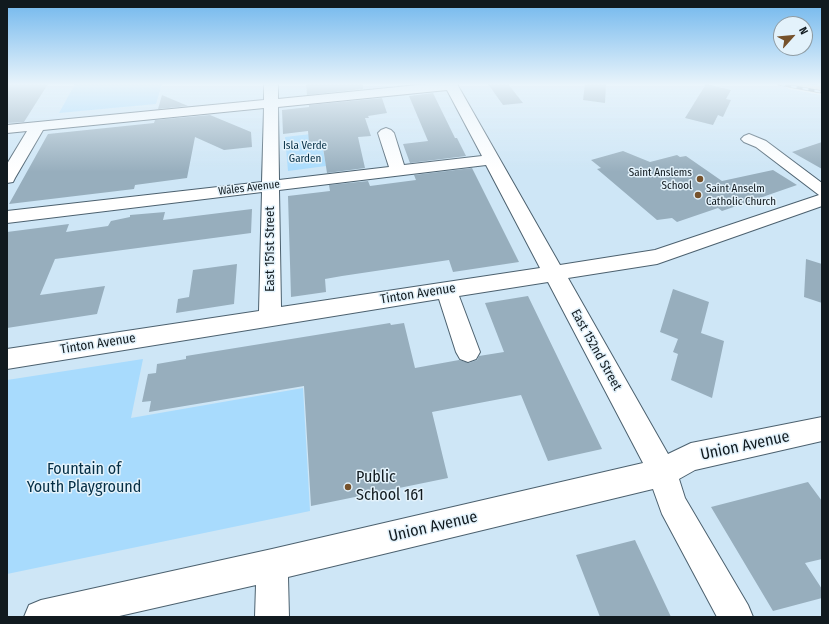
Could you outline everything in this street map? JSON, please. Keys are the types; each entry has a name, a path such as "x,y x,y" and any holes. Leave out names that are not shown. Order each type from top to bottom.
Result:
{"street":[{"path":"7,129 174,113"},
{"name":"East 151st Street","path":"270,317 271,113"},
{"name":"East 152nd Street","path":"466,113 664,472 672,504 736,617"},
{"path":"7,178 38,126"},
{"path":"386,133 398,171"},
{"path":"749,139 760,144 822,191"},
{"name":"Wales Avenue","path":"7,217 491,160"},
{"name":"Tinton Avenue","path":"7,359 657,257 822,200"},
{"path":"446,290 468,352"},
{"name":"Union Avenue","path":"41,617 272,565 664,472 691,457 822,429"},
{"path":"272,565 272,617"}],"green space":[{"name":"Isla Verde Garden","path":"320,133 326,166 288,171 285,137"},
{"name":"Fountain of Youth Playground","path":"143,359 131,418 303,388 310,511 7,574 7,380"}],"building":[{"path":"7,113 30,113 24,122 7,123"},
{"path":"282,113 386,113 368,116 369,118 365,118 371,136 358,137 365,168 327,173 322,141 309,142 308,131 283,134"},
{"path":"416,113 443,113 466,156 410,163 403,144 428,141"},
{"path":"688,113 725,113 723,117 718,115 713,125 685,118"},
{"path":"210,115 251,132 252,147 224,150 195,137 187,178 135,185 134,189 9,204 48,134 154,123 155,120"},
{"path":"822,142 822,169 792,152"},
{"name":"Saint Anselm Catholic Church","path":"623,151 650,162 677,155 680,157 686,156 722,181 773,170 797,185 722,211 718,208 677,222 672,218 657,220 597,169 601,168 591,160"},
{"path":"472,168 519,262 453,272 449,260 342,276 325,279 326,292 291,297 288,196 330,191 329,185 368,181 370,186 416,180 414,175"},
{"path":"252,209 251,233 55,259 40,295 105,286 97,314 7,328 7,232 69,224 66,232 108,226 111,221 130,217 130,215 165,212 163,220"},
{"path":"806,259 822,264 822,303 804,297"},
{"path":"237,264 234,304 176,313 178,299 189,297 193,270"},
{"path":"673,289 709,302 701,333 724,341 712,398 671,380 678,354 673,352 678,339 660,332"},
{"path":"528,296 602,449 548,461 521,395 432,412 448,478 311,506 304,386 149,412 151,401 142,402 148,374 156,373 157,364 186,359 186,356 390,323 391,325 404,323 415,368 459,360 469,363 477,360 479,356 504,352 485,303"},
{"path":"808,482 822,501 822,559 805,563 822,589 822,598 773,611 711,507"},
{"path":"635,540 671,617 600,617 576,555"}],"place":[{"name":"Saint Anslems School","path":"700,179"},
{"name":"Saint Anselm Catholic Church","path":"698,195"},
{"name":"Public School 161","path":"348,487"}]}
